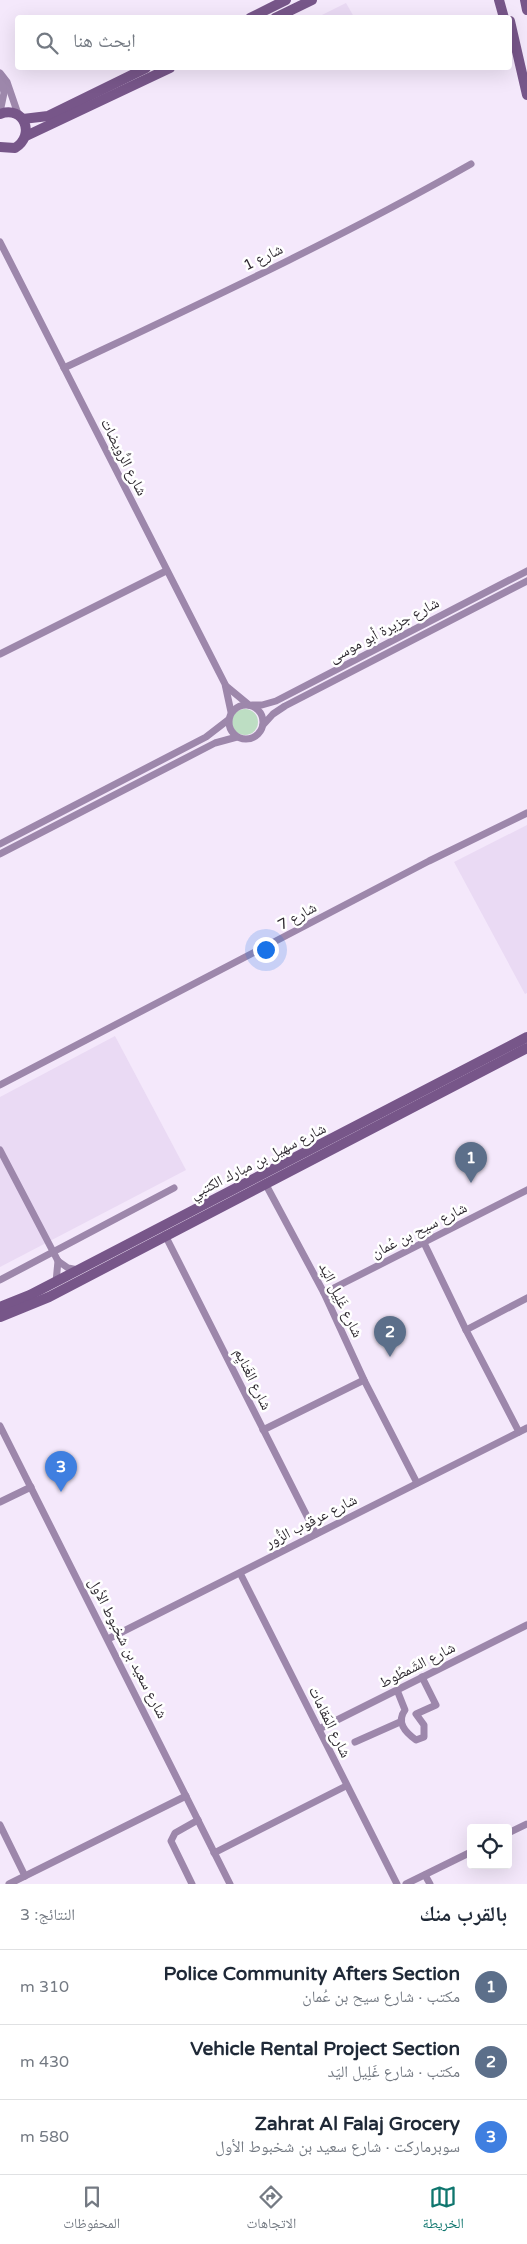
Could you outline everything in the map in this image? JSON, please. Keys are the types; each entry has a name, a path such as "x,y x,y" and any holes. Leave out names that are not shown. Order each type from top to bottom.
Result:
{"street":[{"path":"256,15 286,0"},
{"path":"281,15 312,0"},
{"path":"499,0 503,15"},
{"path":"505,0 508,15"},
{"path":"525,0 527,10"},
{"path":"512,32 527,96"},
{"path":"0,74 4,93 0,113 8,112 20,117 48,116 142,70"},
{"path":"2,148 15,148 26,136 166,70"},
{"path":"0,74 7,82 20,117 26,126 26,136"},
{"name":"شارع 1","path":"64,368 270,270 420,193 471,164"},
{"name":"شارع الرُّويضات","path":"0,242 225,684 231,712"},
{"path":"0,654 166,571"},
{"name":"شارع جزيرة أبو موسى","path":"250,705 267,704 281,699 527,571"},
{"name":"شارع جزيرة أبو موسى","path":"263,726 273,714 285,706 527,581"},
{"name":"شارع الرُّويضات","path":"225,684 250,705"},
{"path":"0,844 206,736 228,720 231,712 239,706 250,705 260,712 263,726 261,731 253,738 242,739 232,732 228,720"},
{"path":"0,854 215,743 237,737"},
{"name":"شارع 7","path":"0,1086 429,861 527,813"},
{"name":"شارع سهيل بن مبارك الكتبي","path":"0,1307 30,1296 527,1037"},
{"name":"شارع سهيل بن مبارك الكتبي","path":"0,1317 49,1297 527,1048"},
{"path":"0,1150 58,1261 56,1282"},
{"name":"شارع غَلِيل اليَد","path":"266,1183 324,1293 364,1380 417,1484"},
{"path":"0,1280 174,1188"},
{"name":"شارع سيح بن عُمان","path":"324,1293 527,1190"},
{"name":"شارع الغَنايِم","path":"165,1235 316,1534"},
{"path":"424,1243 466,1330 519,1432"},
{"path":"58,1261 68,1268 79,1270"},
{"path":"466,1330 527,1298"},
{"path":"263,1430 364,1380"},
{"name":"شارع سعيد بن شخبوط الأول","path":"0,1426 230,1884"},
{"name":"شارع عرقوب الزُّور","path":"108,1639 527,1428"},
{"path":"0,1502 30,1487"},
{"name":"شارع المَقامات","path":"240,1572 346,1786 397,1884"},
{"name":"شارع الشَمطُوط","path":"319,1729 527,1625"},
{"path":"416,1714 436,1705 422,1677"},
{"path":"397,1690 405,1710 416,1714 424,1725 424,1737 416,1740 407,1734 400,1722 400,1716 405,1710"},
{"path":"355,1742 400,1722"},
{"path":"214,1852 346,1786"},
{"path":"9,1884 186,1796"},
{"path":"192,1884 170,1841 175,1833 198,1820"},
{"path":"512,1831 527,1824"},
{"path":"0,1825 25,1876"},
{"path":"406,1884 467,1854"},
{"path":"425,1875 430,1884"}],"shaded area":[{"path":"346,3 353,15 322,15"},
{"path":"527,825 527,993 525,994 454,862"},
{"path":"115,1036 186,1170 0,1267 0,1097"}],"green space":[{"path":"245,709 254,713 258,722 254,731 245,735 236,731 232,722 236,713"}],"place":[{"name":"Police Community Afters Section","path":"471,1183"},
{"name":"Vehicle Rental Project Section","path":"390,1357"},
{"name":"Zahrat Al Falaj Grocery","path":"61,1492"}]}
